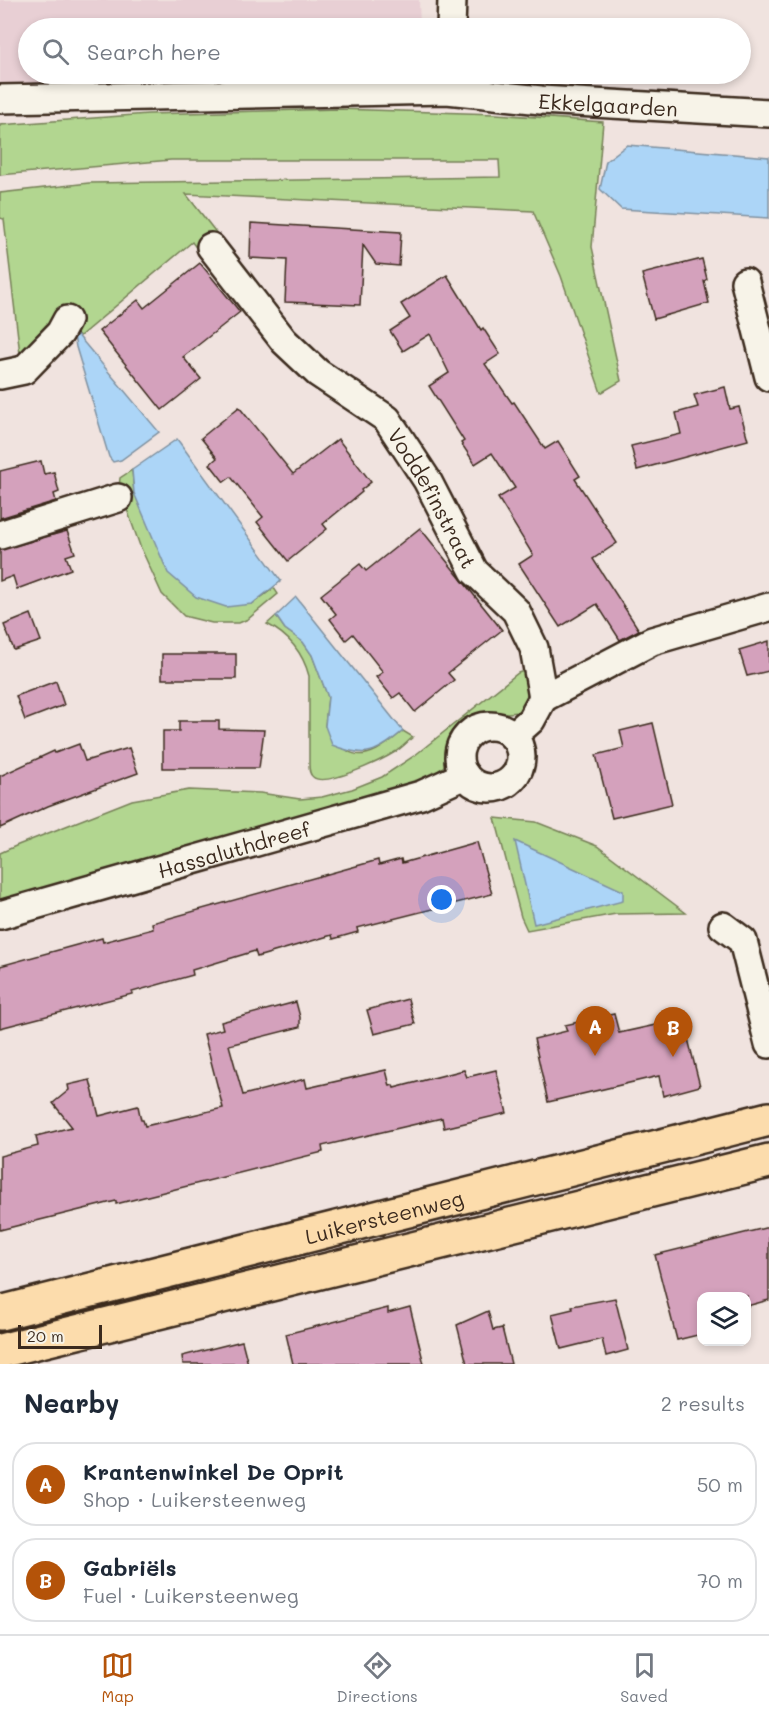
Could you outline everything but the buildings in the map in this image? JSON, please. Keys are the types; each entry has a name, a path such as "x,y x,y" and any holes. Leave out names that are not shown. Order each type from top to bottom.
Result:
{"main road":[{"name":"Luikersteenweg","path":"0,1313 769,1119"},
{"name":"Luikersteenweg","path":"0,1351 769,1161"}],"street":[{"path":"451,18 452,0"},
{"name":"Ekkelgaarden","path":"0,99 395,84"},
{"name":"Ekkelgaarden","path":"458,84 541,100 769,113"},
{"name":"Voddefinstraat","path":"212,247 284,341 318,373 387,419 427,480 474,571 516,611 534,648 543,698"},
{"path":"745,282 769,377"},
{"path":"0,375 24,370 60,333 67,320"},
{"path":"0,535 118,498"},
{"path":"513,736 531,720 543,698 652,642 769,607"},
{"path":"485,726 505,729 518,743 522,760 516,776 508,783 490,789 471,782 465,775 460,766 459,755 467,736 475,730 485,726"},
{"name":"Hassaluthdreef","path":"0,915 421,795 465,775"},
{"path":"723,926 742,941 769,1044"}],"shaded area":[{"path":"0,0 419,0 420,18 18,18 18,84 0,85"}],"green space":[{"path":"338,109 496,114 603,122 592,247 621,381 601,393 561,276 533,211 186,194 218,235 200,253 192,242 80,336 76,333 74,336 55,319 46,325 20,354 4,219 0,218 0,193 89,183 500,177 499,160 171,160 0,175 0,125 148,114"},
{"path":"132,470 134,493 252,604 274,588 278,594 248,619 239,623 212,623 184,616 162,594 140,546 119,487 120,478"},
{"path":"276,616 285,629 303,642 312,655 328,697 325,726 345,749 355,754 370,753 403,731 413,737 395,752 354,772 329,779 313,777 309,768 309,676 299,652 282,634 267,624"},
{"path":"527,670 532,700 520,712 480,715 468,720 460,730 444,766 433,775 381,796 0,901 0,853 18,845 132,800 189,790 260,793 300,799 322,797 352,789 382,777 414,756 518,673"},
{"path":"495,818 536,822 597,846 686,913 616,914 527,930 521,917"}],"water":[{"path":"627,145 769,157 769,218 621,209 600,189 606,161"},
{"path":"76,333 159,432 121,460 113,462 109,457 76,347 74,336"},
{"path":"177,439 281,581 252,604 226,607 196,597 168,573 134,493 132,470"},
{"path":"296,597 403,731 378,749 362,753 332,745 325,726 328,697 312,655 303,642 285,629 276,616"},
{"path":"515,841 623,891 623,901 534,924"}],"place":[{"name":"Krantenwinkel De Oprit","path":"595,1056"},
{"name":"Gabriëls","path":"673,1057"}]}
